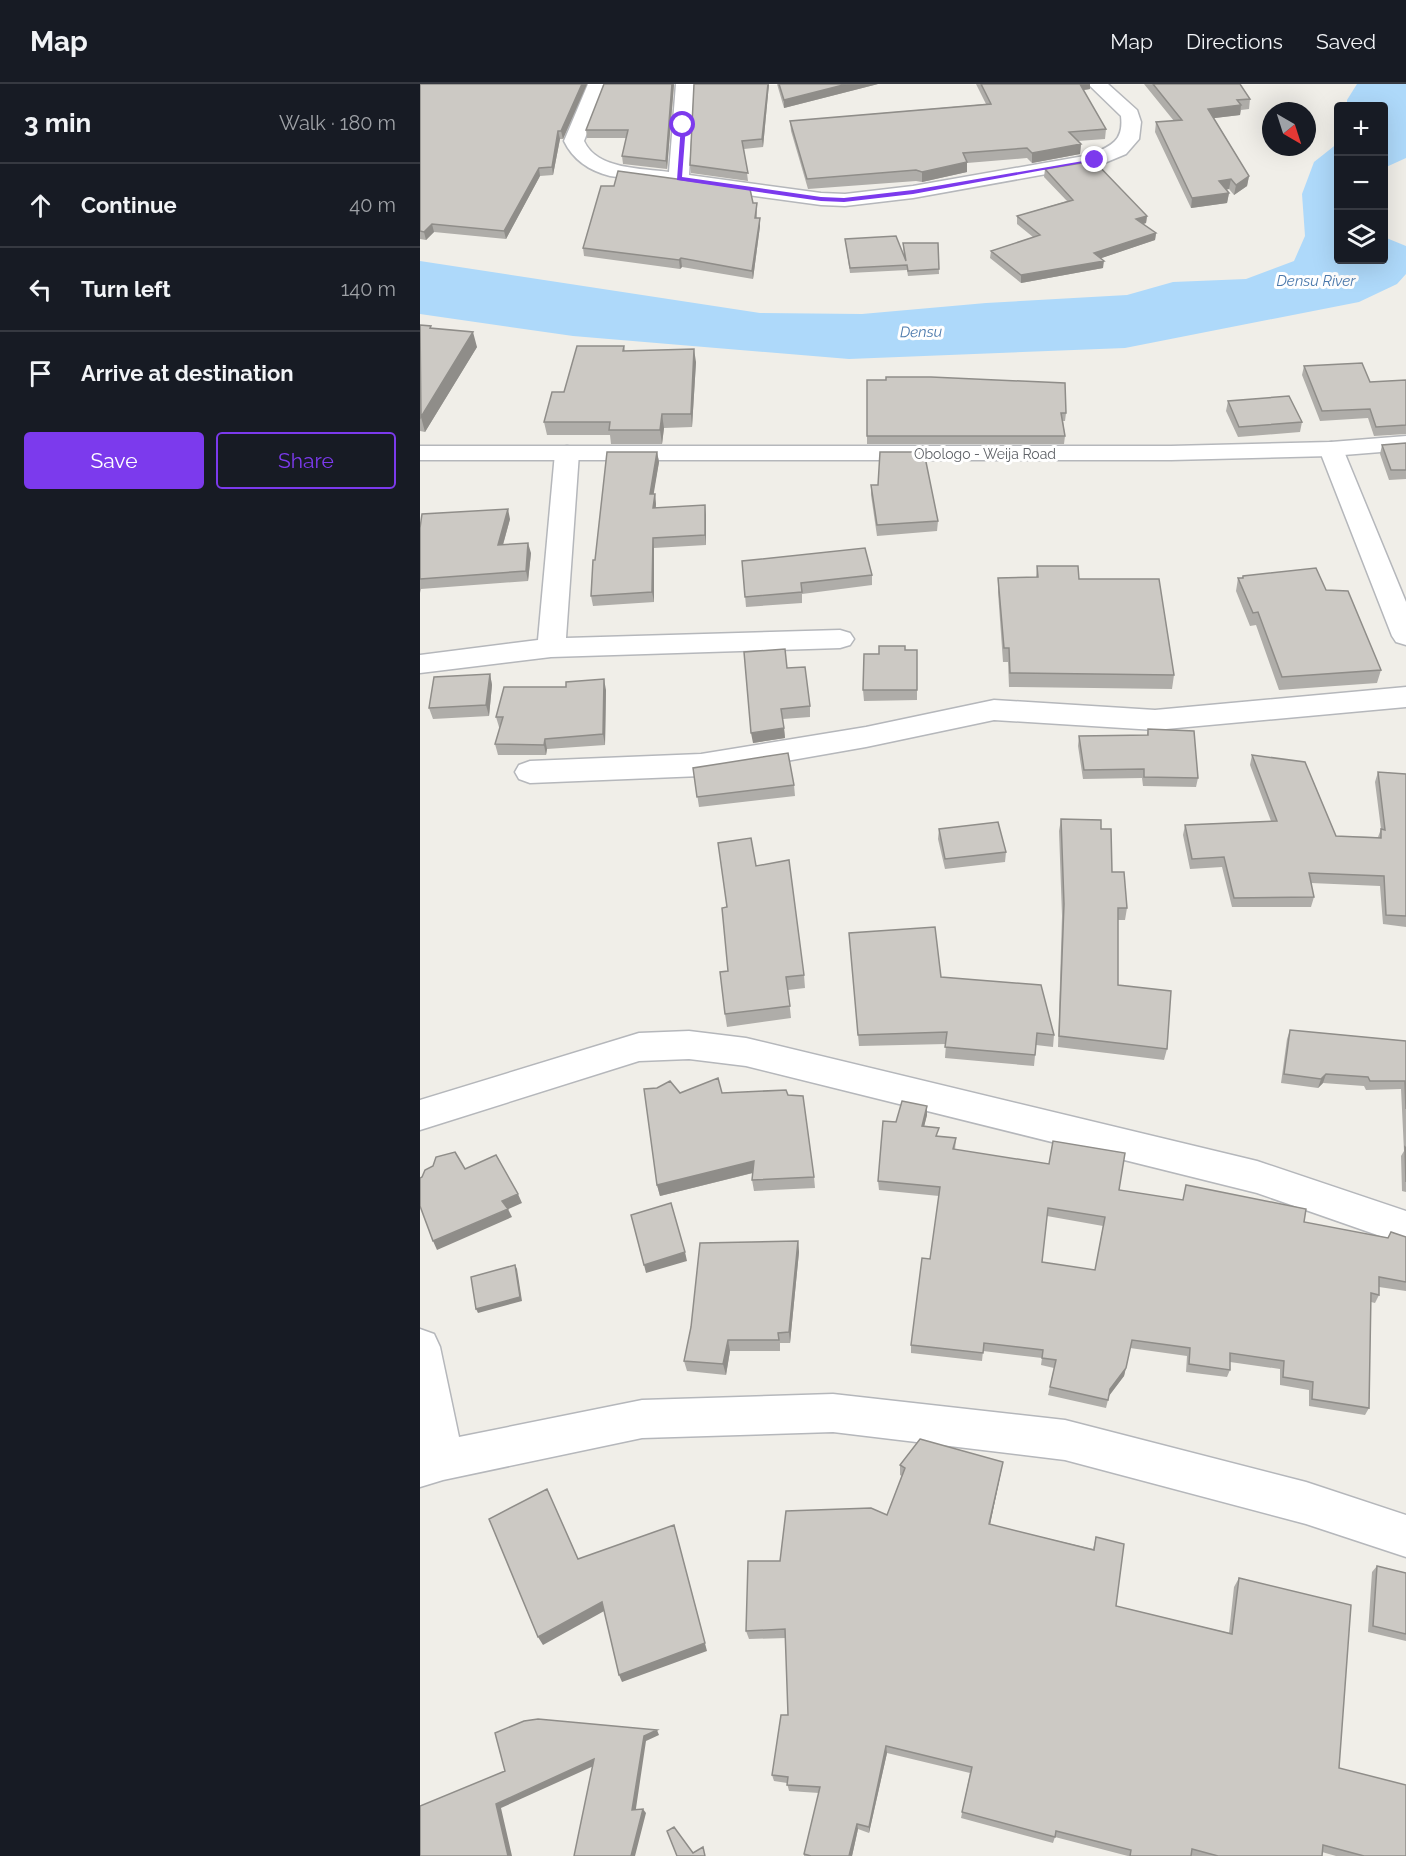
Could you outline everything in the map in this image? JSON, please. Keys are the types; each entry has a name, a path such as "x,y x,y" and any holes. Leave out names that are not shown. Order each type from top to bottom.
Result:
{"street":[{"path":"597,84 574,141 577,150 585,158 610,170 821,199 844,200 913,192 1095,160 1119,150 1129,139 1130,114 1097,84"},
{"path":"679,179 685,84"},
{"name":"Obologo - Weija Road","path":"420,453 952,454 1331,449 1406,443"},
{"path":"1331,449 1406,636"},
{"path":"551,648 567,453"},
{"path":"420,664 551,648 840,639"},
{"path":"530,772 701,765 866,737 994,710 1155,720 1406,697"},
{"path":"420,1115 639,1047 689,1045 746,1052 1257,1177 1406,1228"},
{"path":"420,1347 431,1463 642,1419 833,1413 1065,1440 1306,1503 1406,1536"}],"water":[{"path":"1357,84 1406,84 1406,158 1388,166 1388,102 1347,102"},
{"name":"Densu River","path":"1334,146 1334,264 1388,264 1388,239 1406,246 1406,274 1397,284 1359,302 1125,348 849,359 573,336 420,314 420,261 760,313 862,314 986,303 1127,295 1173,282 1246,279 1294,261 1305,236 1302,194 1314,162"}],"building":[{"path":"420,84 582,84 561,131 558,131 552,167 539,168 504,231 432,224 424,232 420,231"},
{"path":"604,84 672,84 666,161 622,156 628,130 586,130"},
{"path":"694,84 768,84 762,139 742,141 748,173 690,165"},
{"path":"779,84 847,84 784,100"},
{"path":"981,84 1080,84 1106,129 1069,132 1081,144 1032,153 1027,148 963,153 967,162 922,172 916,170 807,179 790,121 991,104"},
{"path":"1153,84 1240,84 1250,99 1237,100 1241,105 1208,109 1249,176 1236,185 1231,179 1219,181 1229,193 1192,198 1156,122 1182,120"},
{"path":"1094,161 1147,216 1136,219 1156,233 1094,253 1104,261 1021,275 991,251 1040,235 1017,216 1073,200 1045,169"},
{"path":"618,171 750,189 753,203 757,203 755,218 760,218 752,271 681,258 679,260 583,248 601,186 614,186"},
{"path":"896,236 906,261 903,243 938,243 939,269 908,271 907,265 850,268 845,239"},
{"path":"420,325 473,332 421,417"},
{"path":"577,346 624,346 623,351 694,349 691,414 662,414 660,430 609,430 610,422 544,422 552,392 564,392"},
{"path":"1362,363 1370,382 1406,380 1406,425 1376,427 1370,409 1322,411 1304,366"},
{"path":"886,377 1065,383 1066,413 1061,413 1065,436 867,436 867,380 886,380"},
{"path":"1289,396 1302,422 1239,427 1228,401"},
{"path":"1406,443 1406,470 1391,470 1382,445"},
{"path":"607,452 657,452 650,494 655,494 653,508 705,505 705,535 653,538 652,592 591,596 593,560 595,560"},
{"path":"880,452 924,452 938,521 877,525 871,485 878,485"},
{"path":"508,509 498,545 528,543 526,571 420,579 422,514"},
{"path":"865,548 872,575 801,583 802,592 745,597 742,561"},
{"path":"1037,566 1078,566 1079,579 1159,579 1174,675 1010,673 1009,648 1004,648 998,578 1038,577"},
{"path":"1316,568 1326,590 1348,591 1381,670 1282,677 1258,612 1253,613 1238,578"},
{"path":"879,646 905,646 905,650 917,650 917,690 863,690 864,654 879,654"},
{"path":"785,649 787,668 805,667 810,706 781,709 784,728 751,733 744,652"},
{"path":"490,674 486,705 429,708 434,677"},
{"path":"604,679 603,734 545,739 544,745 495,744 503,717 496,717 504,687 566,687 566,682"},
{"path":"1148,729 1194,731 1198,778 1144,777 1144,769 1084,770 1079,736 1148,735"},
{"path":"788,753 794,785 697,797 693,768"},
{"path":"1252,755 1305,762 1336,836 1381,838 1381,829 1385,830 1378,772 1406,774 1406,916 1386,915 1384,876 1309,873 1314,897 1234,898 1224,857 1192,859 1185,825 1277,821"},
{"path":"1061,819 1101,820 1101,829 1111,829 1112,872 1124,872 1127,908 1118,908 1118,985 1171,991 1167,1049 1059,1036 1064,904"},
{"path":"998,822 1006,852 945,859 939,829"},
{"path":"751,838 756,866 789,860 804,975 786,977 790,1006 725,1014 720,972 728,971 722,908 727,907 718,843"},
{"path":"935,927 941,977 1041,985 1054,1035 1037,1033 1035,1055 945,1047 947,1032 858,1035 849,933"},
{"path":"1290,1030 1406,1041 1406,1109 1405,1081 1370,1081 1368,1077 1326,1074 1321,1079 1284,1074"},
{"path":"718,1078 722,1093 786,1090 788,1095 803,1096 814,1177 752,1180 754,1161 657,1185 644,1089 657,1088 670,1081 680,1093"},
{"path":"902,1101 927,1106 922,1126 939,1128 936,1136 956,1138 953,1149 1049,1164 1053,1141 1125,1153 1119,1190 1183,1200 1186,1185 1306,1209 1304,1222 1388,1238 1391,1232 1406,1237 1406,1282 1379,1277 1379,1295 1371,1293 1369,1408 1312,1399 1313,1382 1283,1377 1284,1361 1230,1353 1230,1370 1189,1364 1190,1348 1132,1340 1126,1368 1110,1389 1108,1400 1050,1387 1056,1360 1042,1358 1043,1350 984,1343 983,1353 911,1345 922,1258 930,1259 940,1187 878,1181 883,1121 896,1122","holes":["1048,1208 1105,1217 1095,1270 1042,1262"]},
{"path":"455,1152 465,1169 496,1155 518,1194 502,1201 508,1209 433,1241 420,1206 420,1178 425,1170 433,1166 436,1157"},
{"path":"671,1203 685,1252 644,1265 631,1215"},
{"path":"798,1241 789,1332 778,1333 779,1340 728,1340 723,1364 684,1361 691,1327 700,1243"},
{"path":"515,1265 520,1297 476,1309 471,1277"},
{"path":"920,1439 1003,1462 989,1524 1094,1550 1096,1537 1124,1544 1116,1606 1232,1634 1239,1578 1351,1605 1339,1768 1406,1785 1406,1856 1364,1856 1323,1845 1322,1856 1218,1856 1192,1849 1191,1856 1130,1856 1131,1850 1056,1831 1055,1837 962,1812 972,1767 886,1746 869,1827 857,1824 849,1856 804,1854 820,1787 787,1785 788,1777 772,1775 781,1715 788,1715 785,1629 746,1631 748,1561 780,1561 786,1511 871,1508 887,1515 905,1468 900,1465"},
{"path":"547,1489 578,1559 674,1525 705,1643 619,1675 602,1602 538,1637 489,1519"},
{"path":"1377,1566 1406,1573 1406,1634 1373,1626"},
{"path":"538,1719 657,1730 644,1736 632,1810 643,1809 631,1856 574,1856 594,1759 496,1804 508,1856 420,1856 420,1806 505,1771 495,1733 524,1721"},
{"path":"674,1827 693,1853 703,1847 705,1856 677,1856 667,1831"}],"route":[{"path":"683,125 679,179 821,199 844,200 913,192 1095,160"}],"water label":[{"name":"Densu","path":"921,332"}]}
